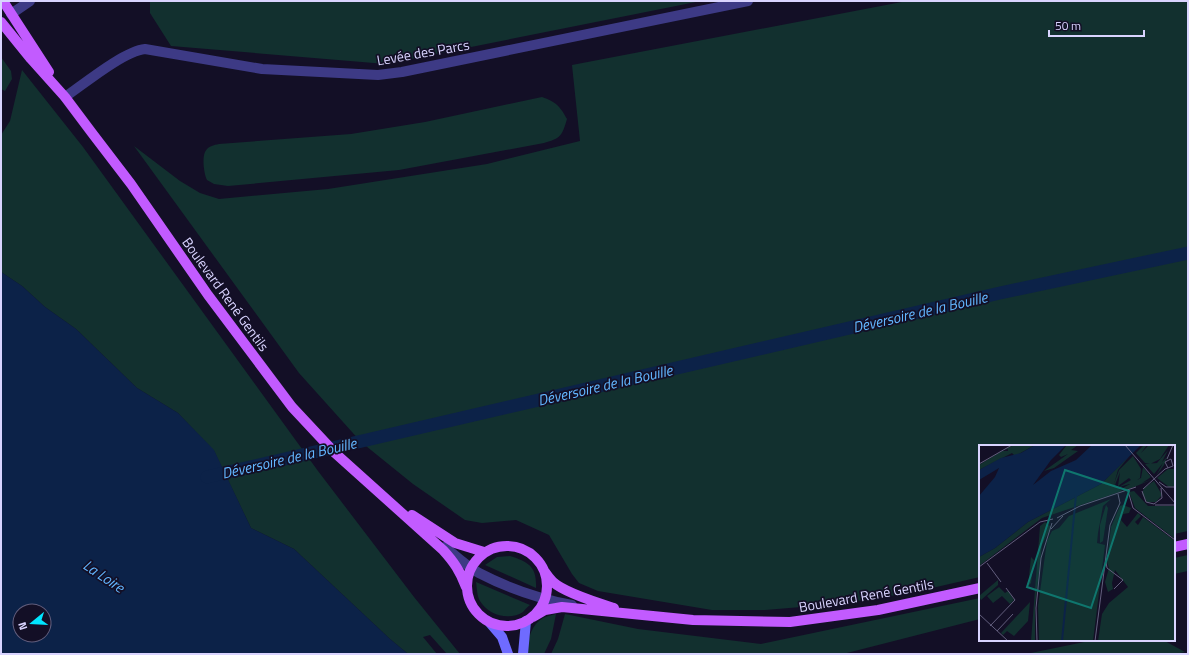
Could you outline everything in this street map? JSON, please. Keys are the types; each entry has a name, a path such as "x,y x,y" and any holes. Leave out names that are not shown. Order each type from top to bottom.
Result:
{"main road":[{"name":"Boulevard René Gentils","path":"3,1 65,97 130,184 208,295 292,407 335,453 381,493 453,561 461,572 468,598 480,617 490,623 508,627 518,625 545,610 562,607 693,620 790,622 878,610 979,588"},
{"name":"Boulevard René Gentils","path":"1,22 65,97"},
{"name":"Boulevard René Gentils","path":"381,493 455,543 484,552 503,546 514,546 523,549 539,562 544,571 554,582 587,600 635,615"},
{"path":"1175,546 1188,544"},
{"path":"466,587 468,574 471,568 484,552"},
{"path":"523,654 530,619 539,611 545,599 547,588 544,571"},
{"path":"490,623 502,637 508,654"}],"street":[{"path":"11,14 30,1"},
{"name":"Levée des Parcs","path":"65,97 126,55 145,49 262,69 378,75 731,3 748,1"},
{"path":"381,493 461,561 479,573 524,593 545,599 635,615"}],"green space":[{"path":"150,1 701,1 386,64 171,46 150,13"},
{"path":"907,1 1188,1 1188,531 1175,534 1175,445 979,445 979,577 910,593 837,604 765,610 712,610 598,591 579,583 549,535 516,520 482,523 465,520 413,484 361,442 299,373 134,146 180,181 200,193 219,199 328,189 487,164 580,141 572,65"},
{"path":"1,57 11,71 12,79 5,91 1,89"},
{"path":"22,70 83,147 318,471 414,597 460,654 447,654 430,635 423,637 437,654 408,654 294,549 251,528 214,451 178,413 137,388 76,329 45,307 22,286 1,272 1,135 10,121"},
{"path":"542,97 557,105 567,119 560,136 554,140 544,143 399,170 228,186 214,184 207,180 205,174 205,152 209,147 219,144 351,134 425,122"},
{"path":"1188,555 1188,571 1175,574 1175,558"},
{"path":"510,556 527,563 530,566 535,575 536,588 485,565 497,557"},
{"path":"476,582 530,605 523,612 517,615 505,616 493,613 480,601"},
{"path":"979,598 979,619 843,654 551,654 558,639 565,614 638,629 761,644"},
{"path":"556,614 551,639 544,654 528,654 529,638 535,625 543,618"},
{"path":"1089,641 1165,641 1185,652 1176,654 1026,654"}],"water":[{"name":"La Loire","path":"1,272 22,286 45,307 76,329 137,388 178,413 214,450 251,528 294,549 408,654 1,654"}],"waterway":[{"name":"Déversoire de la Bouille","path":"207,477 1000,293 1188,253"}]}
